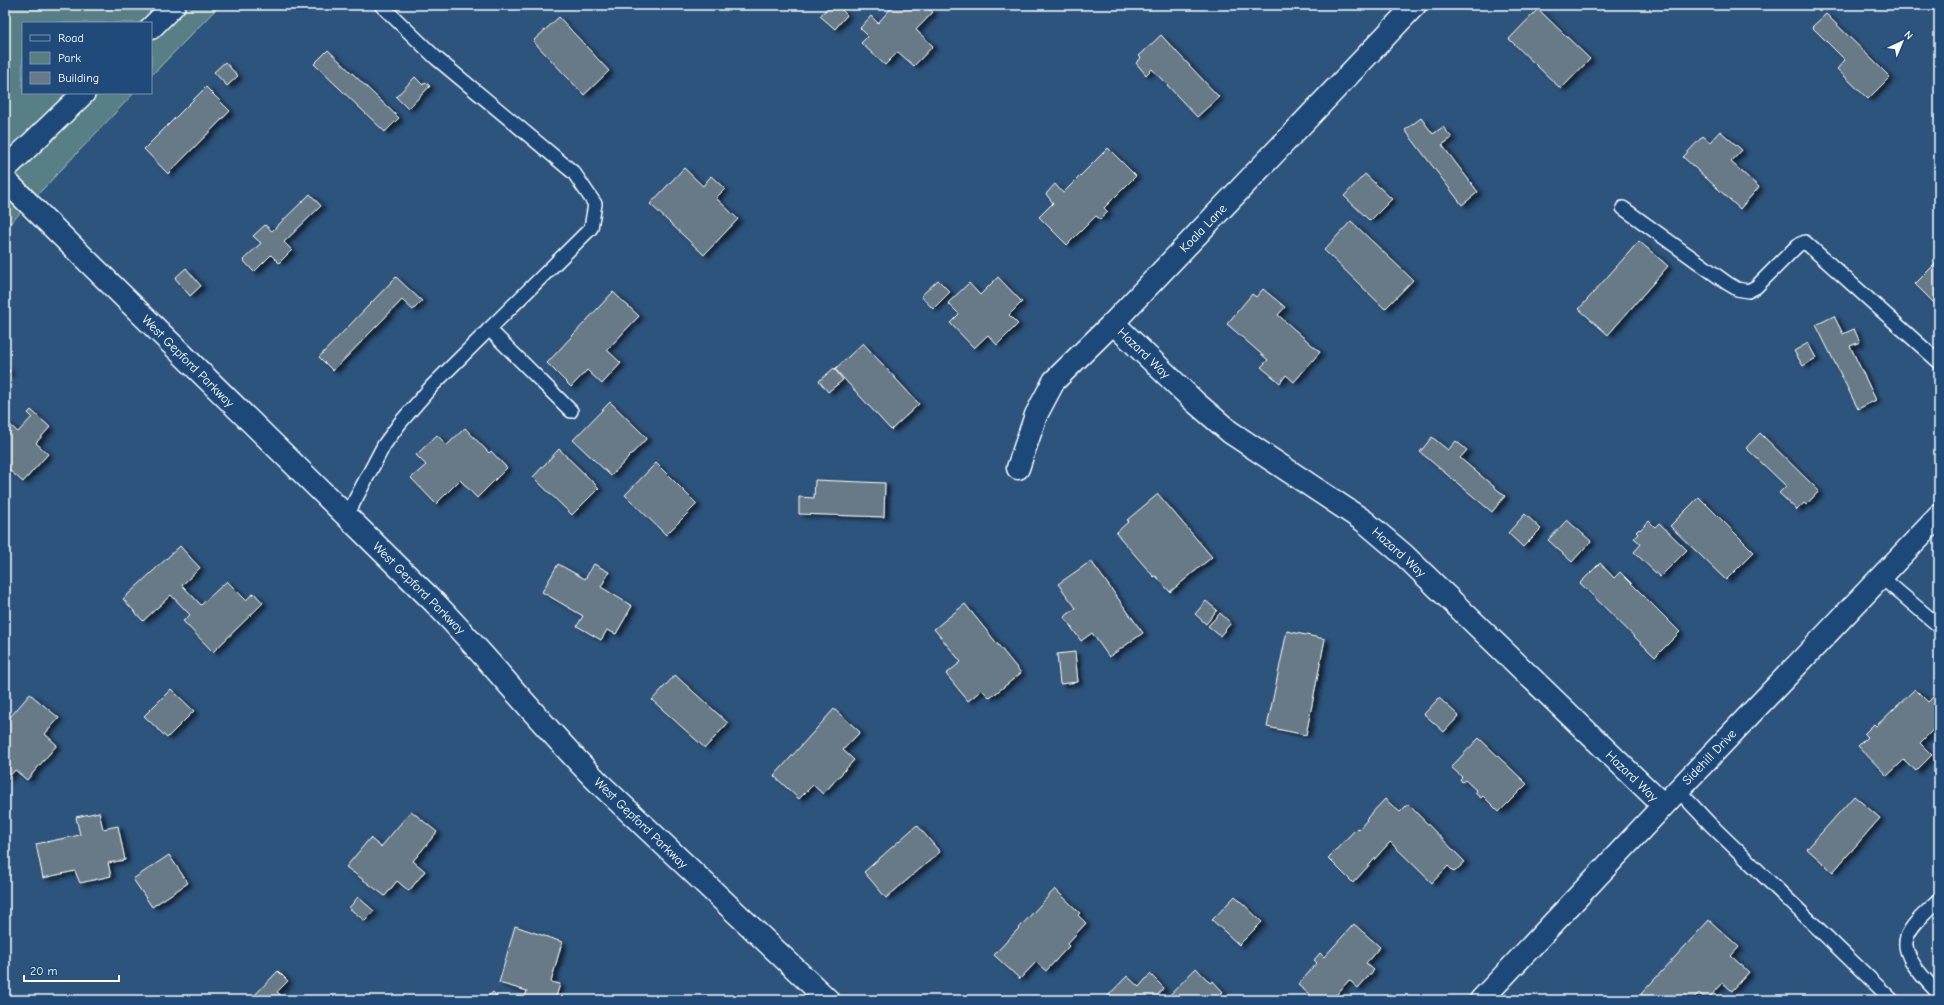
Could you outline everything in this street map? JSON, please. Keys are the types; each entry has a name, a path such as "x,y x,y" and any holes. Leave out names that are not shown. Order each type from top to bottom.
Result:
{"street":[{"path":"152,27 174,5"},
{"name":"Koala Lane","path":"1018,468 1036,415 1054,381 1113,323 1415,5"},
{"path":"5,169 83,94"},
{"name":"West Gepford Parkway","path":"5,180 466,635 527,707 600,784 828,1000"},
{"name":"Hazard Way","path":"1113,323 1195,402 1230,432 1353,513 1404,555 1670,798"},
{"name":"Sidehill Drive","path":"1481,1000 1670,798 1939,516"}],"lane":[{"path":"346,517 384,446 400,423 432,386 591,228 595,204 574,173 436,58 381,5"},
{"path":"1623,208 1727,283 1748,291 1756,287 1798,245 1805,242 1939,362"},
{"path":"489,330 571,411"},
{"path":"1881,577 1939,626"},
{"path":"1670,798 1710,824 1892,1000"},
{"path":"1939,900 1914,926 1906,938 1906,951 1922,976 1939,994"}],"green space":[{"path":"5,5 220,5 152,75 152,22 22,22 22,94 133,94 5,229"}],"building":[{"path":"830,5 837,5 847,15 835,29 820,16"},
{"path":"894,5 925,5 933,12 916,30 933,46 914,66 898,52 885,65 861,43 868,36 860,28 871,16 878,23"},
{"path":"1538,9 1590,59 1561,89 1509,39"},
{"path":"1826,14 1890,77 1868,99 1837,69 1845,60 1812,27"},
{"path":"559,17 609,71 584,95 533,41"},
{"path":"1161,35 1219,97 1197,117 1152,69 1146,75 1136,63 1141,58 1139,56"},
{"path":"328,50 399,118 385,132 314,64"},
{"path":"225,62 238,76 227,86 214,72"},
{"path":"415,77 423,85 425,82 430,86 408,109 396,97"},
{"path":"206,87 230,111 168,174 144,149"},
{"path":"1421,118 1433,134 1443,127 1452,138 1442,145 1478,192 1462,205 1405,130"},
{"path":"1720,131 1742,150 1731,162 1759,187 1740,209 1683,157 1703,136 1710,142"},
{"path":"1108,148 1136,176 1104,208 1108,212 1100,219 1096,216 1067,245 1039,217 1053,203 1046,194 1055,184 1063,193"},
{"path":"684,168 703,186 711,176 725,189 716,198 738,219 704,255 650,204"},
{"path":"1365,174 1392,199 1370,221 1344,196"},
{"path":"310,194 321,206 284,242 292,250 279,263 271,255 254,272 243,260 261,243 253,236 265,225 272,231"},
{"path":"1351,221 1413,280 1385,309 1324,250"},
{"path":"1639,241 1668,266 1608,335 1579,309"},
{"path":"1939,260 1939,308 1915,284"},
{"path":"186,268 201,286 190,296 175,278"},
{"path":"396,277 422,301 413,310 402,300 333,371 319,357"},
{"path":"998,277 1022,302 1009,315 1018,324 997,345 988,335 974,348 950,323 959,314 948,303 969,283 980,295"},
{"path":"938,280 950,292 933,309 921,296"},
{"path":"1263,289 1285,307 1278,315 1320,352 1294,382 1286,375 1280,383 1261,367 1268,360 1227,324 1252,294 1256,297"},
{"path":"613,292 639,316 607,350 621,363 602,384 587,370 571,387 547,363"},
{"path":"1834,316 1843,334 1854,329 1860,342 1850,346 1876,400 1858,409 1816,325"},
{"path":"863,343 919,404 891,430 835,369"},
{"path":"1808,343 1816,358 1803,366 1794,351"},
{"path":"5,367 10,371 5,376"},
{"path":"834,368 843,380 828,392 819,381"},
{"path":"610,402 647,438 611,476 573,440"},
{"path":"31,410 50,427 36,443 48,454 23,482 8,469 5,473 5,424 7,422 18,432 32,417 28,413"},
{"path":"465,428 489,453 491,451 507,468 477,498 460,480 436,504 411,478 426,465 416,455 437,435 447,445"},
{"path":"1760,433 1819,491 1806,505 1804,503 1797,510 1779,493 1786,486 1746,448"},
{"path":"1432,437 1448,450 1456,441 1467,450 1460,458 1505,496 1492,512 1420,452"},
{"path":"559,449 599,488 572,515 533,477"},
{"path":"656,463 697,504 666,535 625,495"},
{"path":"815,480 885,483 884,517 799,514 799,497 814,498"},
{"path":"1158,494 1212,557 1170,592 1156,576 1154,577 1116,533 1129,521 1127,520"},
{"path":"1699,497 1754,552 1726,580 1670,526"},
{"path":"1525,514 1541,529 1523,547 1508,533"},
{"path":"1567,520 1591,541 1572,562 1548,540"},
{"path":"1649,521 1655,527 1659,523 1687,550 1660,577 1634,552 1641,544 1634,538 1638,534 1636,532"},
{"path":"180,546 200,568 182,585 201,605 227,581 246,600 254,593 263,603 213,652 183,621 190,615 171,595 143,621 123,599"},
{"path":"1091,561 1143,633 1109,657 1092,633 1081,641 1064,617 1076,608 1058,584"},
{"path":"1600,563 1614,578 1620,572 1680,632 1655,657 1580,583"},
{"path":"558,564 585,579 594,564 609,572 601,587 632,606 616,634 607,630 601,640 577,626 583,616 542,592"},
{"path":"1206,601 1217,610 1206,624 1195,614"},
{"path":"965,604 1021,673 990,698 982,690 968,701 946,674 961,662 934,629"},
{"path":"1220,613 1231,623 1220,636 1208,626"},
{"path":"1287,631 1325,639 1306,735 1267,727"},
{"path":"1075,652 1078,682 1060,684 1057,654"},
{"path":"675,675 728,723 705,748 652,700"},
{"path":"171,689 194,711 167,738 144,716"},
{"path":"1915,689 1928,702 1937,693 1939,696 1939,724 1920,743 1932,755 1916,771 1904,760 1887,776 1858,746 1867,737 1864,734 1874,724 1876,726"},
{"path":"30,694 59,718 45,734 57,745 27,780 15,770 5,781 5,723"},
{"path":"1439,698 1459,716 1444,732 1424,714"},
{"path":"834,709 860,732 843,750 854,760 823,794 813,785 799,799 774,776"},
{"path":"1479,738 1527,784 1499,812 1483,796 1481,798 1475,793 1477,791 1465,780 1462,782 1460,779 1462,777 1451,767"},
{"path":"1854,796 1880,818 1833,872 1807,849"},
{"path":"1385,799 1400,812 1408,804 1465,862 1454,872 1448,866 1432,883 1390,842 1353,883 1328,858 1357,828 1359,829 1367,820 1366,819"},
{"path":"411,811 437,832 413,861 425,871 409,891 397,881 385,896 346,867 370,838 381,847"},
{"path":"99,812 103,829 118,826 125,860 108,863 111,876 80,883 75,871 43,878 36,844 80,835 76,817"},
{"path":"917,825 940,852 886,898 864,872"},
{"path":"169,855 188,883 152,907 133,879"},
{"path":"1055,889 1080,913 1078,915 1086,923 1067,944 1069,946 1046,971 1036,962 1020,979 994,955"},
{"path":"1235,896 1262,922 1239,945 1212,920"},
{"path":"358,897 374,911 365,921 349,908"},
{"path":"1709,920 1739,947 1731,956 1749,972 1732,991 1723,983 1707,1000 1699,993 1692,1000 1648,1000 1641,994"},
{"path":"1354,924 1380,947 1366,963 1374,970 1358,988 1349,980 1332,1000 1316,1000 1298,985 1317,963 1314,960 1320,953 1324,957"},
{"path":"515,926 562,942 551,982 560,984 555,1000 524,1000 527,991 499,983"},
{"path":"1196,968 1210,983 1213,981 1228,1000 1165,1000"},
{"path":"278,971 288,981 277,992 285,999 250,1000"},
{"path":"1150,974 1164,988 1153,1000 1104,1000 1127,976 1139,987"},
{"path":"493,992 500,1000 484,1000"}]}
